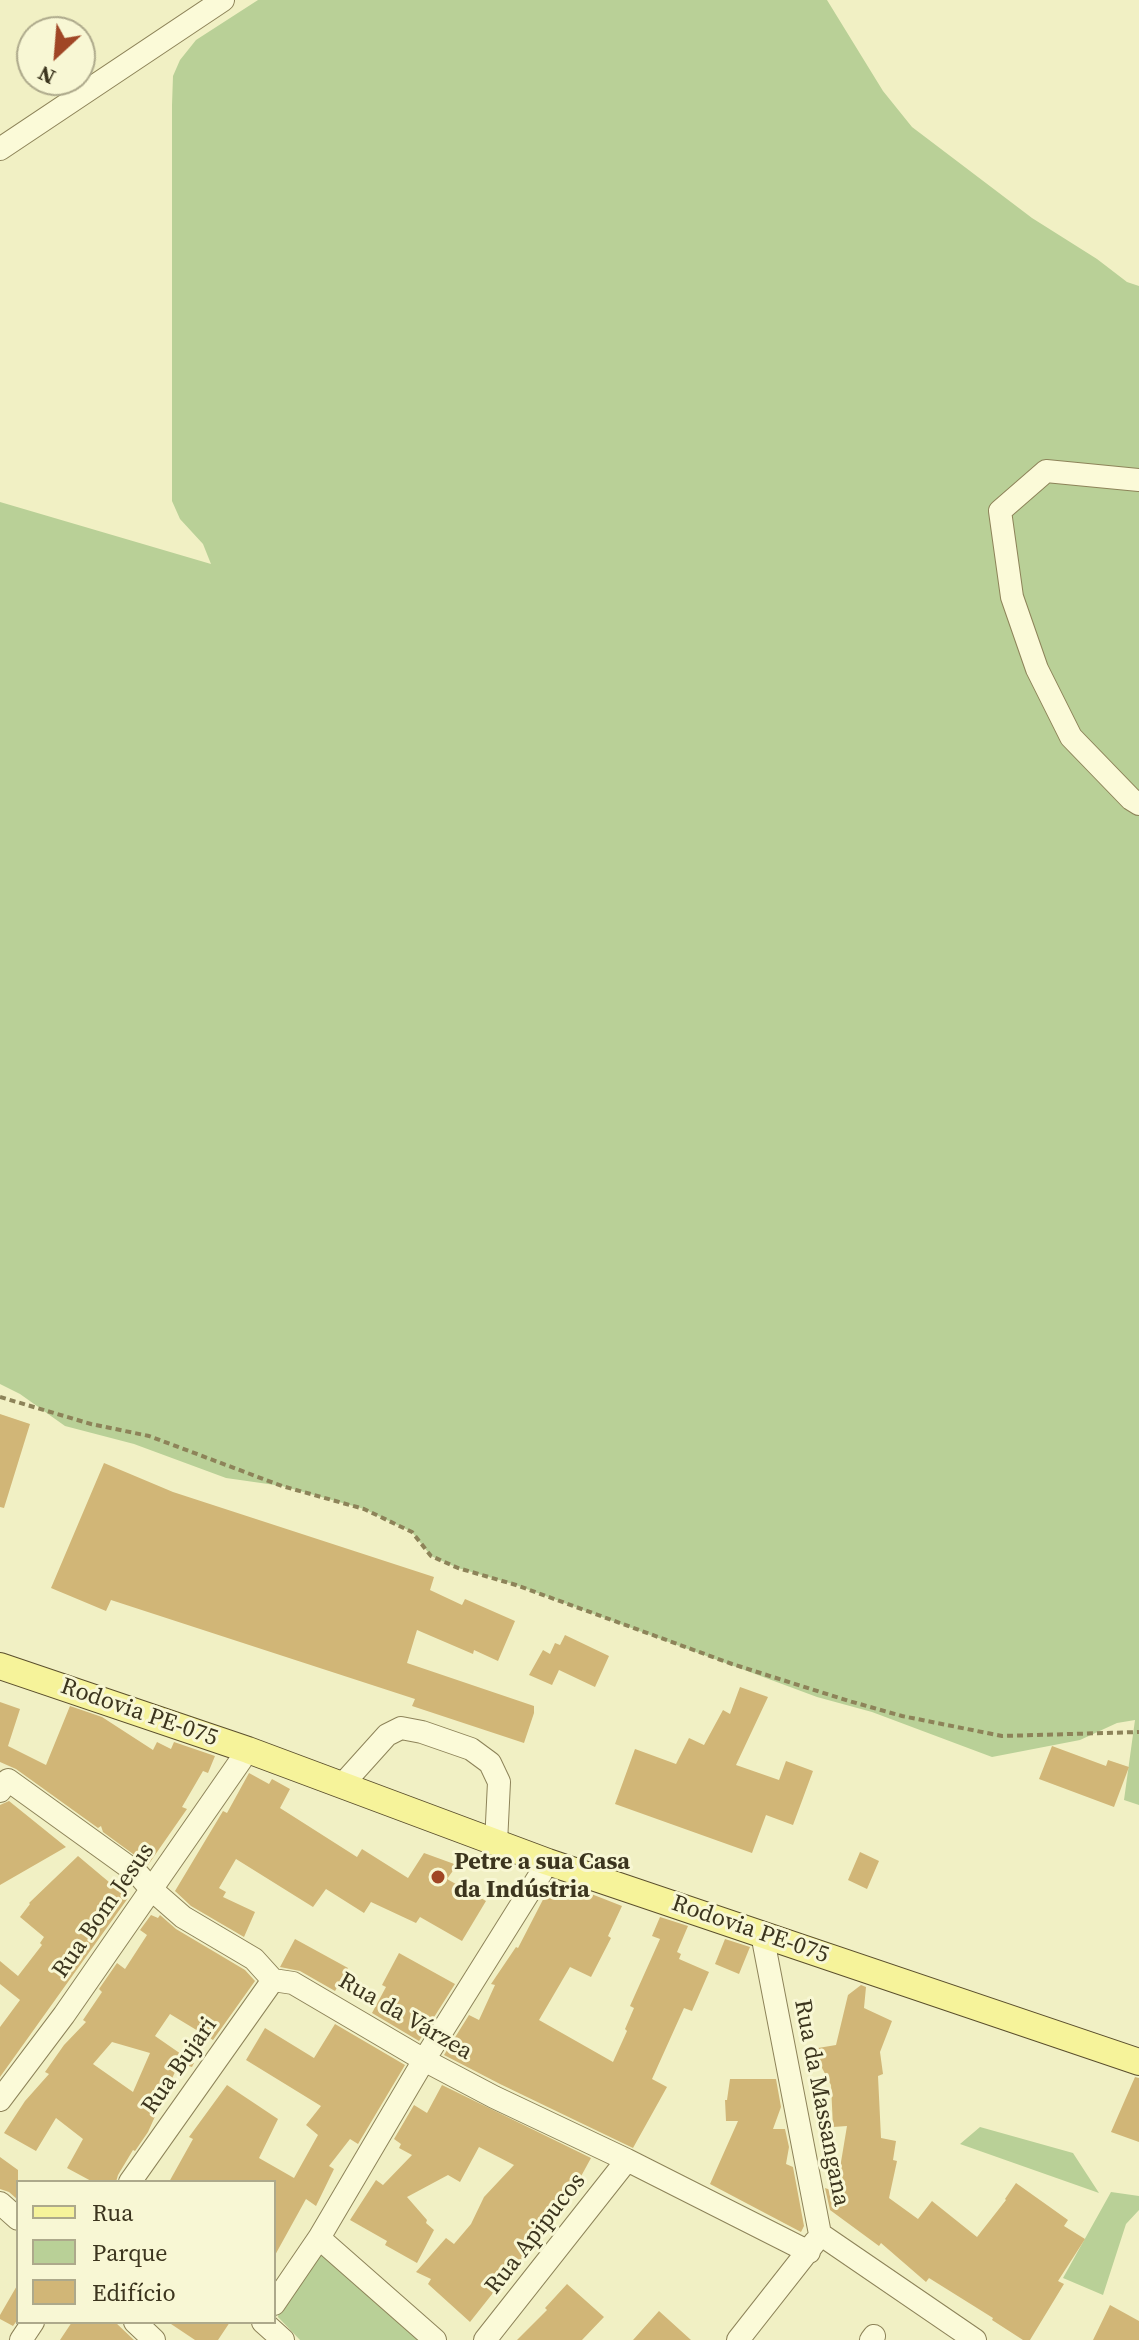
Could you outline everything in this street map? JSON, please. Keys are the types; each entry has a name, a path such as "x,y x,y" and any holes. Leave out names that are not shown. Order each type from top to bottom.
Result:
{"main road":[{"name":"Rodovia PE-075","path":"0,1666 248,1750 548,1862 1139,2062"}],"street":[{"path":"0,149 223,0"},
{"path":"1139,480 1046,471 1000,511 1012,597 1037,669 1071,737 1139,804"},
{"path":"342,1785 387,1735 401,1728 471,1749 490,1763 499,1782 496,1843"},
{"name":"Rua Bom Jesus","path":"0,2100 64,2015 248,1750"},
{"name":"Rua da Várzea","path":"4,1786 137,1873 183,1917 254,1959 273,1980 293,1983 424,2060 505,2102 814,2243 975,2340"},
{"path":"276,2301 319,2238 424,2060 548,1862"},
{"name":"Rua da Massangana","path":"762,1934 814,2243"},
{"name":"Rua Bujari","path":"131,2180 273,1980"},
{"name":"Rua Apipucos","path":"485,2340 627,2160"},
{"path":"0,2203 16,2217"},
{"path":"319,2238 435,2340"},
{"path":"738,2340 814,2243"},
{"path":"137,2324 154,2340"},
{"path":"248,2340 261,2324"},
{"path":"265,2324 283,2340"}],"path":[{"path":"0,1397 91,1424 149,1436 282,1486 364,1509 412,1532 431,1556 458,1568 516,1585 732,1664 849,1701 902,1716 1002,1736 1139,1732"}],"green space":[{"path":"258,0 827,0 883,91 912,127 1032,218 1127,282 1139,286 1139,1805 1124,1800 1135,1720 1117,1723 1080,1740 992,1757 872,1712 817,1697 516,1585 458,1568 431,1556 412,1532 364,1509 282,1486 226,1478 134,1444 65,1426 20,1394 0,1384 0,502 211,564 203,544 180,519 172,501 173,76 180,60 196,40"},
{"path":"980,2127 1073,2153 1099,2193 960,2144"},
{"path":"1111,2192 1139,2196 1139,2210 1126,2224 1103,2295 1063,2278"},
{"path":"322,2255 422,2340 300,2340 278,2317 279,2309 316,2257"}],"building":[{"path":"0,1414 30,1424 4,1508 0,1507"},
{"path":"104,1463 173,1492 434,1577 430,1590 462,1605 465,1599 515,1621 498,1661 417,1630 407,1663 534,1706 524,1743 412,1706 415,1699 111,1600 106,1611 51,1588"},
{"path":"565,1635 609,1656 595,1687 559,1670 552,1685 529,1675 543,1650 550,1654 555,1643 560,1645"},
{"path":"740,1687 768,1697 736,1765 779,1780 786,1761 813,1771 793,1825 766,1815 752,1853 615,1804 635,1749 676,1764 689,1738 704,1745 723,1710 730,1714"},
{"path":"0,1702 20,1709 8,1746 46,1765 70,1706 102,1717 153,1750 157,1742 171,1749 174,1742 215,1756 208,1773 203,1771 182,1807 187,1809 148,1865 103,1832 101,1826 98,1828 16,1769 0,1762"},
{"path":"1052,1746 1106,1766 1108,1760 1129,1767 1114,1807 1039,1779"},
{"path":"249,1773 269,1784 272,1779 290,1789 280,1808 357,1857 362,1849 408,1878 424,1853 457,1865 447,1879 486,1901 462,1941 420,1917 416,1923 371,1902 364,1913 326,1889 313,1907 236,1859 219,1888 226,1892 223,1897 255,1912 244,1937 191,1906 175,1891 223,1811 227,1813"},
{"path":"9,1801 66,1847 0,1885 0,1805"},
{"path":"860,1852 879,1861 867,1889 848,1880"},
{"path":"78,1856 128,1898 0,2077 0,2027 20,2000 0,1984 0,1961 18,1976 42,1945 40,1943 44,1937 20,1917 29,1903"},
{"path":"550,1886 571,1896 576,1888 622,1906 608,1936 611,1938 591,1977 570,1967 539,2020 613,2062 634,2008 630,2006 660,1939 652,1936 660,1917 688,1926 677,1952 681,1954 679,1959 709,1972 692,2011 684,2008 652,2079 667,2087 633,2148 444,2055 469,2015 479,2020 495,1985 491,1984 518,1948"},
{"path":"151,1915 158,1918 160,1915 176,1929 245,1970 255,1981 213,2040 170,2014 155,2036 194,2063 192,2067 179,2063 148,2132 133,2150 117,2180 89,2180 67,2168 83,2139 56,2118 36,2151 4,2133 25,2101 49,2074 45,2072 64,2045 86,2022 83,2020 102,1992 99,1989 117,1963 125,1969 147,1935 140,1930","holes":["112,2042 150,2053 133,2092 93,2064"]},
{"path":"295,1939 348,1968 335,1991 300,1971 280,1967"},
{"path":"725,1939 750,1947 739,1974 715,1964"},
{"path":"399,1953 455,1984 419,2041 372,2013"},
{"path":"861,1985 866,1987 864,2008 892,2021 880,2052 883,2074 878,2076 881,2138 896,2141 893,2160 897,2161 889,2198 918,2219 932,2201 977,2237 1016,2183 1068,2220 1064,2226 1085,2239 1058,2281 1064,2284 1030,2340 1023,2340 929,2278 926,2282 881,2243 879,2246 830,2210 825,2188 836,2192 847,2126 833,2127 831,2085 812,2049 836,2045 848,1995"},
{"path":"335,2024 405,2065 358,2144 350,2139 329,2166 334,2169 316,2206 306,2199 276,2253 276,2180 170,2180 193,2139 189,2137 227,2085 278,2119 259,2158 294,2178 318,2135 306,2125 321,2106 246,2060 265,2028 314,2058"},
{"path":"1135,2077 1139,2078 1139,2142 1111,2132"},
{"path":"730,2079 776,2079 781,2107 773,2129 785,2129 789,2147 786,2164 793,2167 804,2226 801,2232 710,2184 738,2121 726,2121 725,2100"},
{"path":"442,2085 591,2158 573,2191 519,2250 526,2255 470,2322 428,2284 431,2279 416,2272 446,2238 454,2244 471,2224 484,2197 514,2165 479,2147 460,2182 448,2175 407,2197 434,2230 417,2263 350,2220 376,2180 383,2185 412,2155 399,2148 401,2144 394,2139 414,2105 427,2113"},
{"path":"0,2157 18,2170 16,2198 0,2189"},
{"path":"567,2284 604,2317 582,2340 517,2340 547,2310 545,2308"},
{"path":"16,2287 16,2322 13,2326 0,2319"},
{"path":"1110,2305 1139,2321 1139,2340 1093,2340"},
{"path":"659,2311 691,2340 633,2340"},
{"path":"71,2324 117,2324 134,2340 60,2340"},
{"path":"171,2324 229,2324 218,2340 195,2340"}],"place":[{"name":"Petre a sua Casa da Indústria","path":"438,1877"}]}
